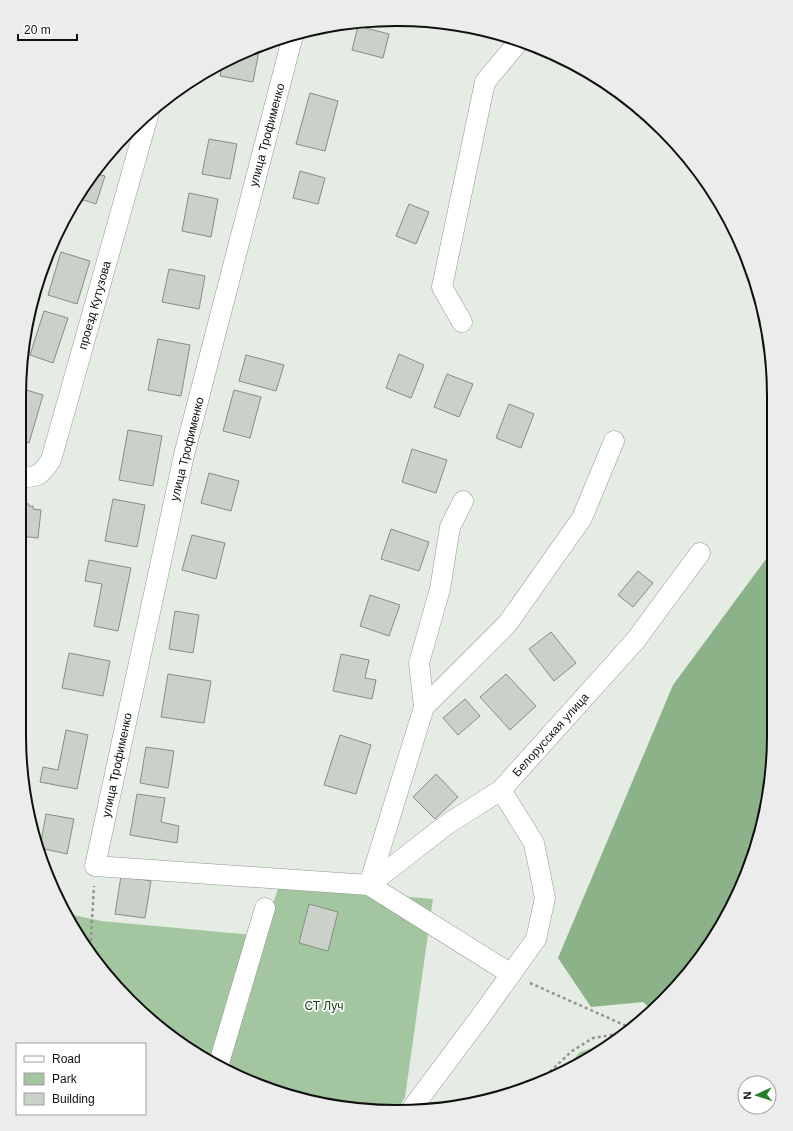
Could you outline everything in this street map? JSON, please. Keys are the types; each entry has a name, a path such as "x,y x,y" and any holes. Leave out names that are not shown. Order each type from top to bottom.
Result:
{"street":[{"name":"улица Трофименко","path":"95,866 184,455 291,42"},
{"path":"462,322 442,287 485,82 514,46"},
{"name":"проезд Кутузова","path":"26,478 30,478 43,473 51,460 145,125"},
{"path":"424,707 512,617 582,518 614,441"},
{"path":"370,885 424,707 419,663 440,589 450,527 463,501"},
{"name":"Белорусская улица","path":"370,885 446,825 501,790 635,641 700,552"},
{"path":"415,1104 536,939 545,898 534,843 501,790"},
{"path":"95,866 370,885 511,974"},
{"path":"220,1060 265,908"}],"path":[{"path":"91,943 95,866"},
{"path":"511,974 625,1025"},
{"path":"550,1072 572,1051 594,1038 613,1035"}],"green space":[{"path":"767,558 767,734 764,783 754,830 739,876 729,898 705,940 675,979 648,1006 643,1002 591,1007 558,958 673,685"},
{"name":"СТ Луч","path":"279,885 433,899 405,1097 400,1105 348,1102 301,1092 255,1077 211,1055 191,1043 152,1013 118,979 88,940 73,915 101,921 263,936"},
{"path":"594,1048 573,1060 580,1052"}],"building":[{"path":"357,28 364,28 389,34 383,58 352,50"},
{"path":"259,53 253,82 220,76 221,70"},
{"path":"310,93 338,101 325,151 296,144"},
{"path":"209,139 237,144 230,179 202,174"},
{"path":"300,171 325,178 318,204 293,198"},
{"path":"100,175 105,176 96,204 83,200"},
{"path":"189,193 218,199 211,237 182,231"},
{"path":"409,204 429,212 416,244 396,236"},
{"path":"61,252 90,261 77,304 48,295"},
{"path":"169,269 205,276 199,309 162,302"},
{"path":"44,311 68,318 53,363 30,355"},
{"path":"158,339 190,345 181,396 148,390"},
{"path":"399,354 424,365 411,398 386,388"},
{"path":"246,355 284,365 276,391 239,381"},
{"path":"447,374 473,384 459,417 434,407"},
{"path":"26,390 43,395 29,443 26,442"},
{"path":"234,390 261,397 250,438 223,431"},
{"path":"509,404 534,414 521,448 496,438"},
{"path":"128,430 162,436 153,486 119,480"},
{"path":"412,449 447,460 436,493 402,482"},
{"path":"209,473 239,481 231,511 201,503"},
{"path":"113,499 145,505 137,547 105,541"},
{"path":"26,504 29,504 29,506 33,506 33,509 41,510 38,538 26,537"},
{"path":"391,529 429,542 419,571 381,559"},
{"path":"192,535 225,543 216,579 182,570"},
{"path":"89,560 131,568 118,631 94,626 102,584 85,581"},
{"path":"638,571 653,583 633,607 618,595"},
{"path":"370,595 400,605 389,636 360,626"},
{"path":"175,611 199,615 193,653 169,649"},
{"path":"551,632 576,663 554,681 529,649"},
{"path":"69,653 110,661 103,696 62,688"},
{"path":"341,654 369,660 365,678 376,680 372,699 333,691"},
{"path":"168,674 211,681 204,723 161,717"},
{"path":"506,674 536,706 510,730 480,697"},
{"path":"465,699 480,716 458,735 443,718"},
{"path":"66,730 88,735 77,789 40,782 43,767 58,770"},
{"path":"340,735 371,745 356,794 324,785"},
{"path":"146,747 174,751 168,788 140,783"},
{"path":"436,774 458,797 435,819 413,797"},
{"path":"137,794 165,798 161,822 179,826 177,843 130,835"},
{"path":"46,814 74,819 67,854 45,849 42,839"},
{"path":"121,876 151,881 145,918 115,914"},
{"path":"309,904 338,912 328,951 299,943"}]}
